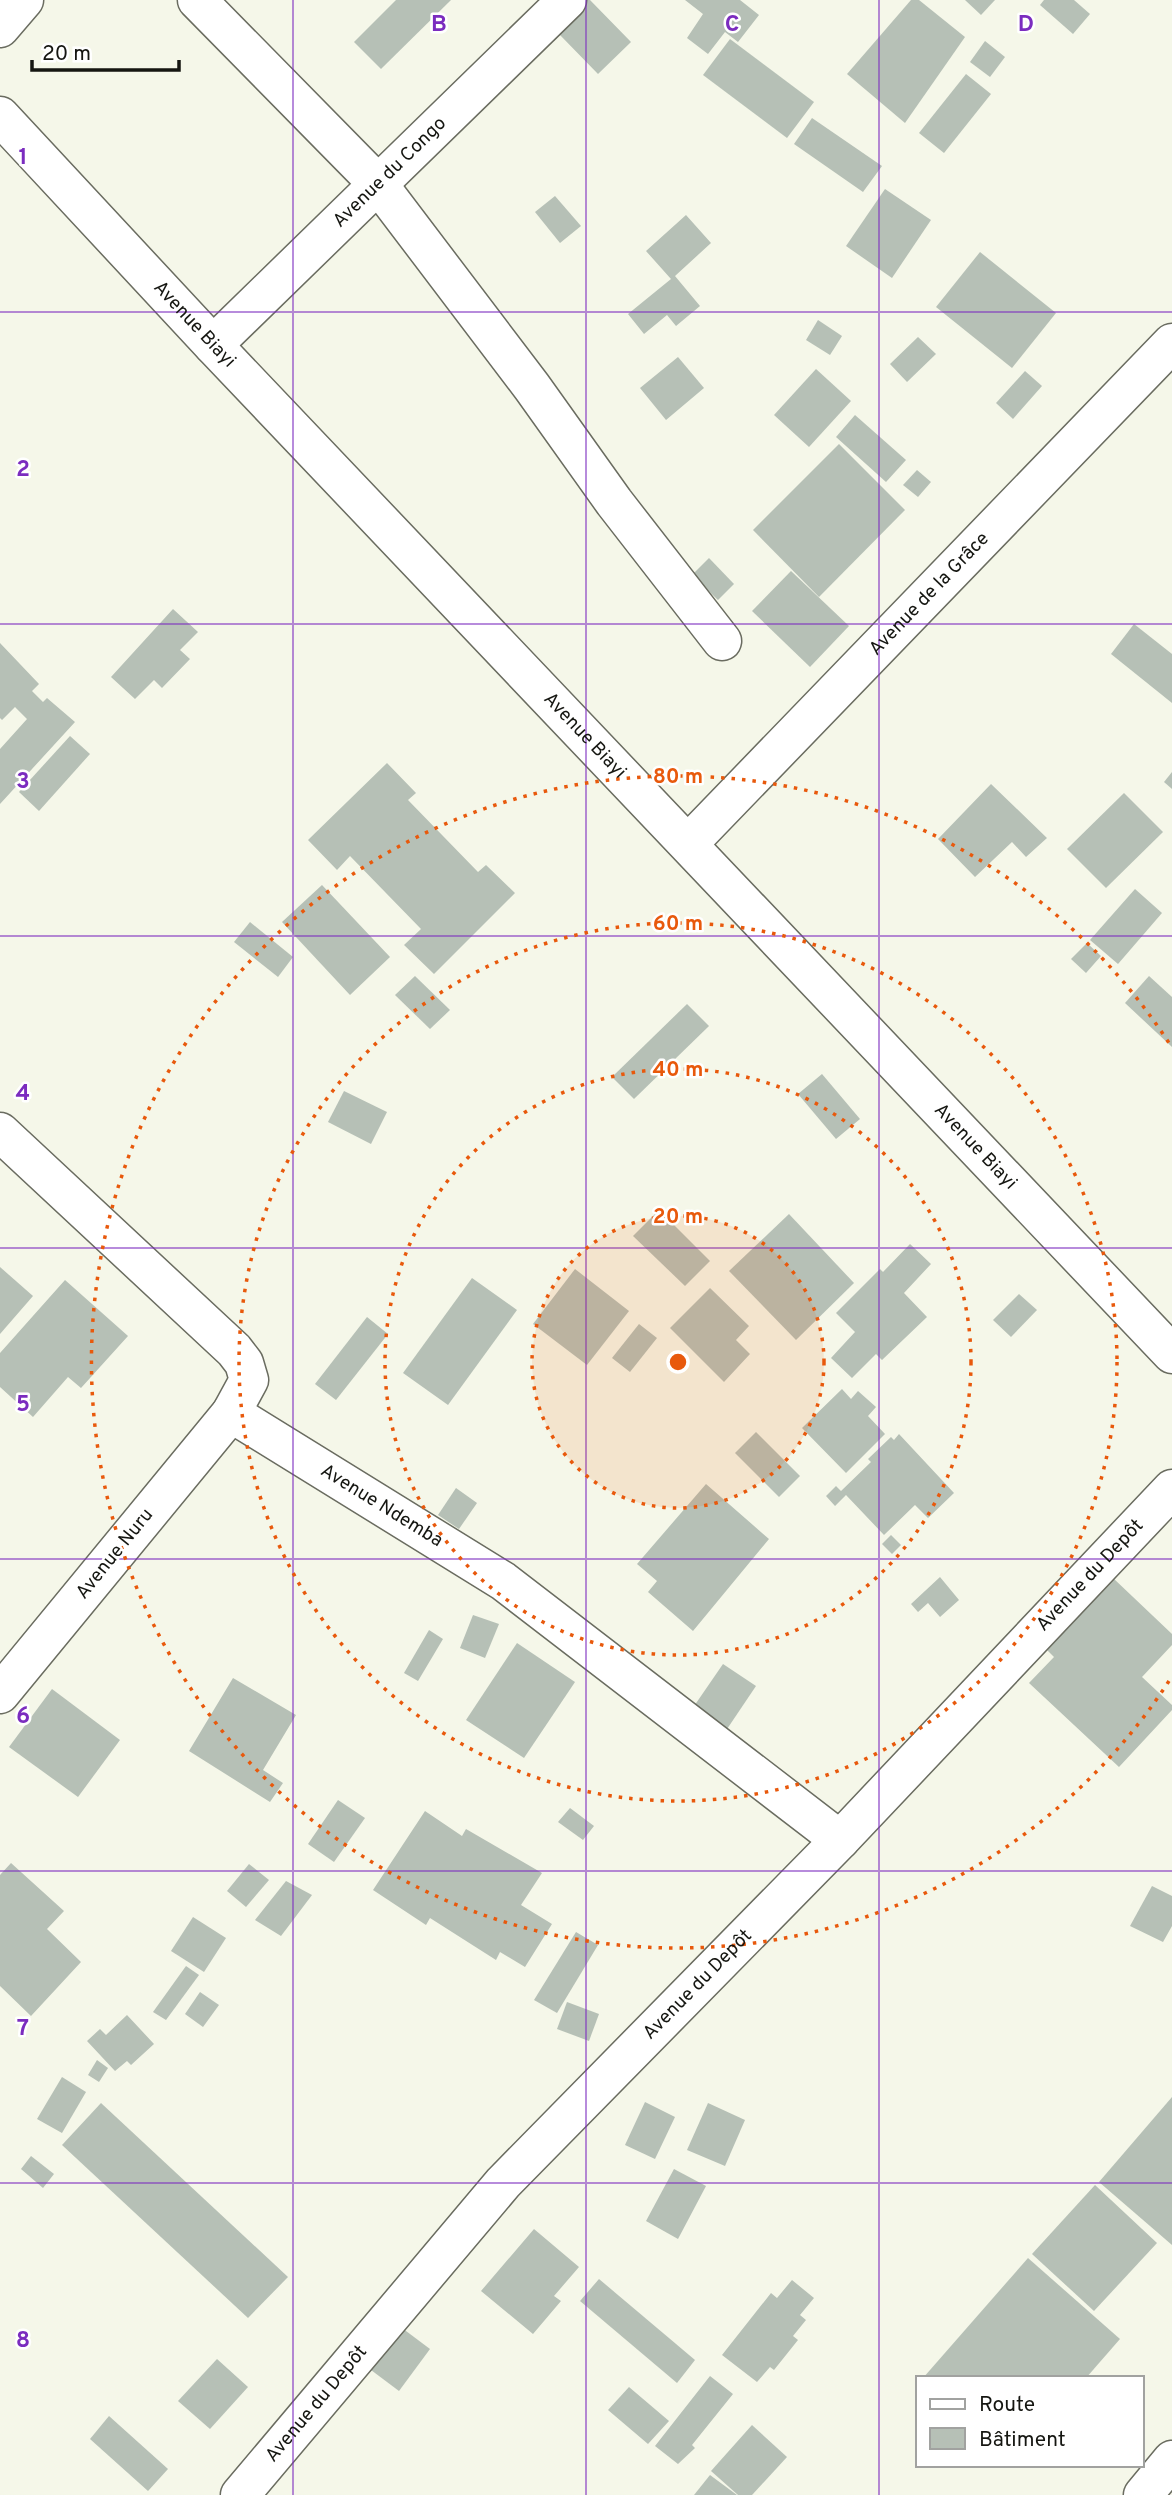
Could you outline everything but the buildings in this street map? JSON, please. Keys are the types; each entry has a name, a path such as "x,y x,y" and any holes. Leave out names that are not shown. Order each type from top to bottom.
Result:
{"street":[{"path":"0,28 24,0"},
{"path":"197,0 377,184 532,387 614,502 722,641"},
{"name":"Avenue du Congo","path":"213,345 567,0"},
{"name":"Avenue Biayi","path":"0,116 213,345 1172,1353"},
{"name":"Avenue de la Grâce","path":"689,843 1172,343"},
{"path":"0,1132 234,1350 244,1363 249,1380 231,1413"},
{"name":"Avenue Nuru","path":"0,1694 231,1413"},
{"name":"Avenue Ndemba","path":"231,1413 503,1581 840,1840"},
{"name":"Avenue du Depôt","path":"240,2495 503,2183 840,1840 1172,1489"},
{"path":"1143,2495 1172,2460"}]}
